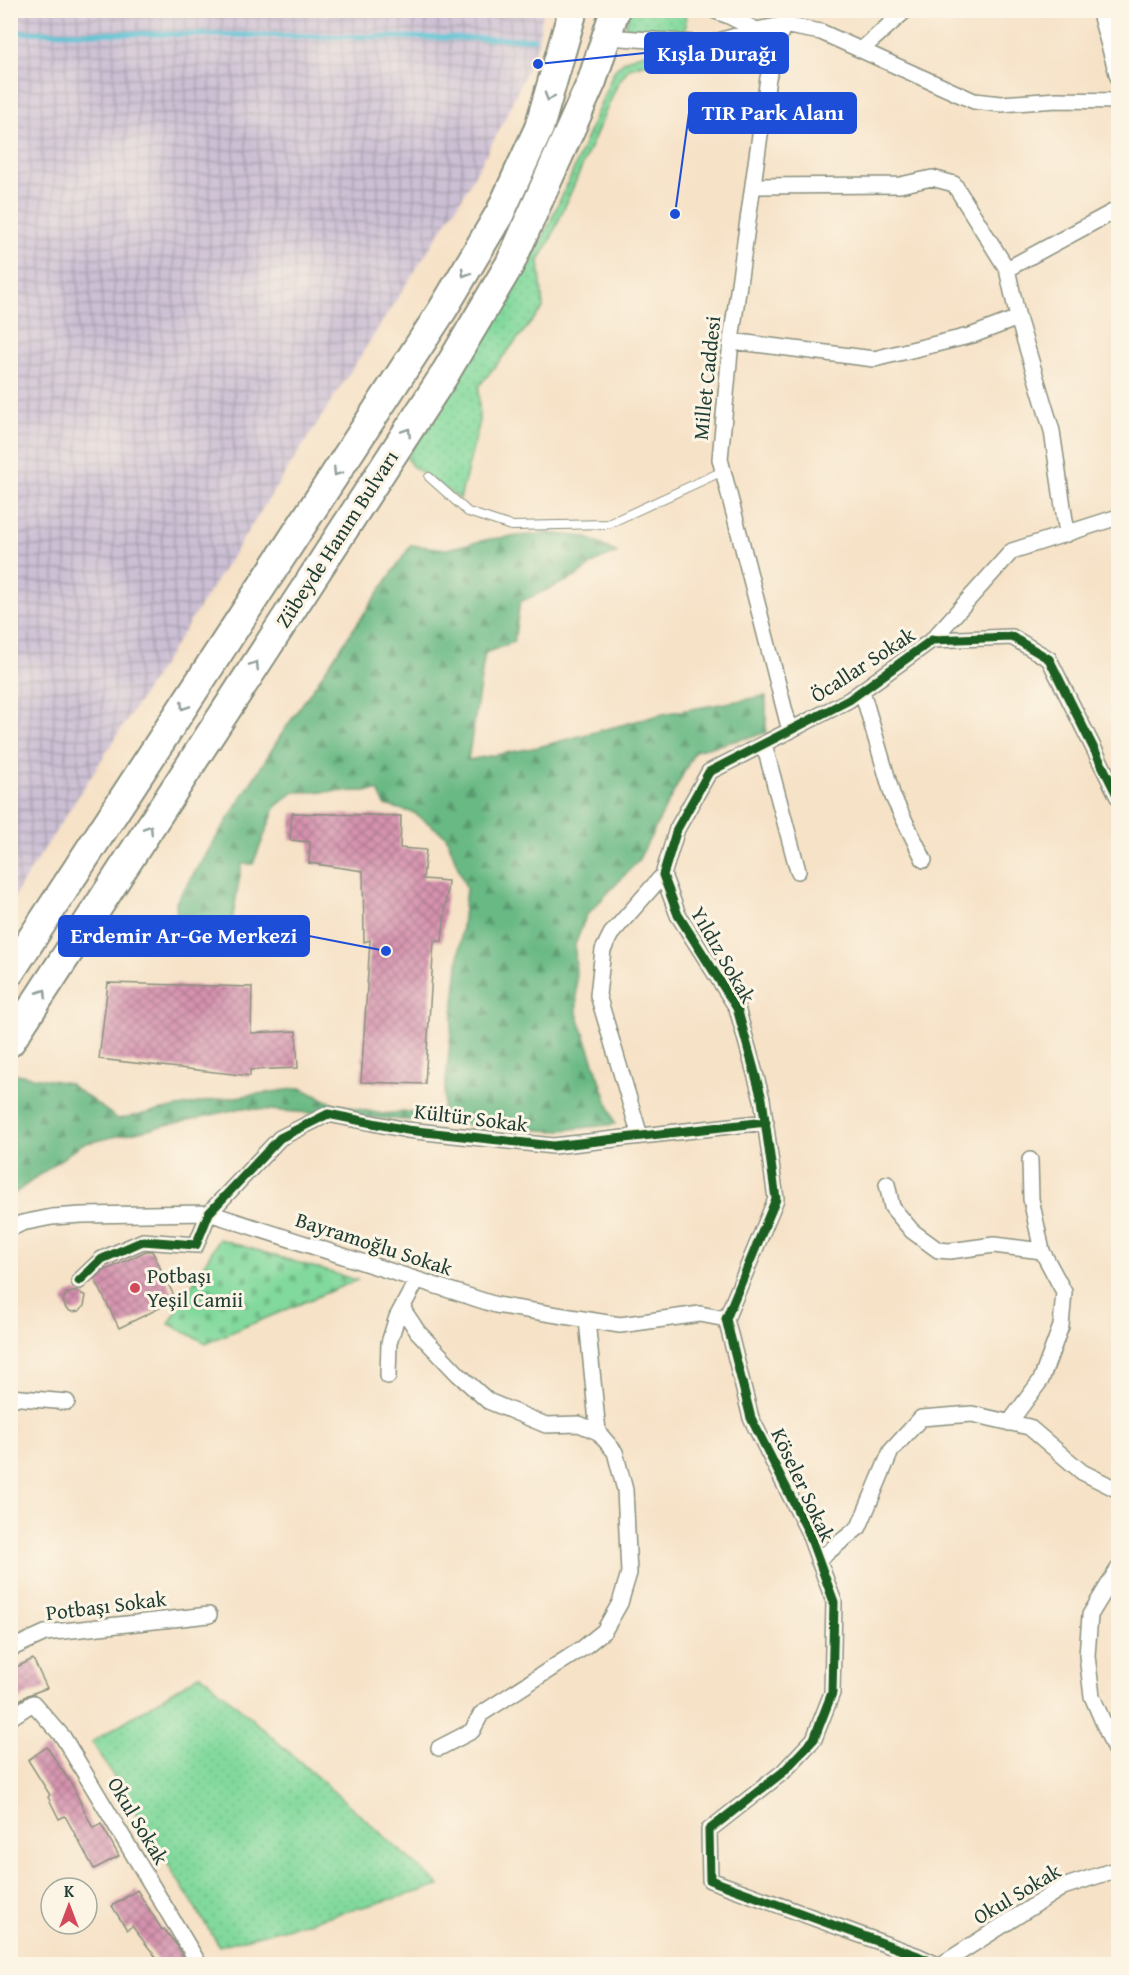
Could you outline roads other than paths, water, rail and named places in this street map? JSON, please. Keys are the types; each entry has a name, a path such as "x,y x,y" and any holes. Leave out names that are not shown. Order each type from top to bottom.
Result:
{"highway":[{"name":"Zübeyde Hanım Bulvarı","path":"10,972 443,309 500,213 539,128 573,10"},
{"name":"Zübeyde Hanım Bulvarı","path":"10,1042 443,377 510,264 592,81 611,24"}],"street":[{"path":"713,10 756,30"},
{"path":"861,50 906,10"},
{"path":"1099,10 1119,77"},
{"path":"611,24 709,44 756,30 785,18 974,101 1001,104 1057,100 1119,101"},
{"name":"Millet Caddesi","path":"785,18 768,78 731,341 720,459 790,730"},
{"path":"753,186 900,185 932,178 954,184 1007,269 1018,318 1052,431 1067,534"},
{"path":"1007,269 1119,209"},
{"path":"731,341 874,359 973,335 1018,318"},
{"path":"932,640 1012,551 1119,517"},
{"name":"Öcallar Sokak","path":"790,730 849,700 932,640 1012,637 1049,659 1119,797"},
{"path":"862,691 893,797 924,860"},
{"path":"640,1136 598,995 603,950 611,933 663,875 677,829 709,772 790,730"},
{"path":"764,744 798,871"},
{"name":"Yıldız Sokak","path":"663,875 678,915 737,1008 766,1122 776,1199 726,1319"},
{"name":"Kültür Sokak","path":"209,1213 280,1138 328,1114 407,1130 553,1146 766,1122"},
{"path":"1009,1422 1041,1380 1061,1326 1064,1292 1042,1251 1031,1199 1030,1160"},
{"path":"887,1184 892,1207 912,1231 938,1250 950,1251 994,1245 1042,1251"},
{"path":"79,1281 102,1259 143,1241 196,1245 209,1213"},
{"name":"Bayramoğlu Sokak","path":"10,1229 21,1223 52,1217 209,1213 496,1305 621,1325 700,1314 726,1319"},
{"path":"388,1376 389,1343 402,1308 417,1280"},
{"path":"402,1308 418,1332 458,1374 488,1401 546,1425 579,1424 598,1432 615,1452 626,1490 629,1573 620,1603 604,1631 481,1714 472,1731 439,1748"},
{"name":"Köseler Sokak","path":"726,1319 751,1418 808,1531 834,1602 832,1693 814,1739 783,1772 709,1830 710,1880 918,1956 935,1965"},
{"path":"587,1320 598,1432"},
{"path":"10,1397 67,1402"},
{"path":"818,1560 859,1527 891,1451 921,1418 972,1414 1029,1427 1082,1472 1119,1490"},
{"path":"1114,1750 1092,1696 1087,1656 1090,1615 1119,1569"},
{"name":"Potbaşı Sokak","path":"10,1649 45,1633 209,1615"},
{"name":"Okul Sokak","path":"10,1718 33,1703 63,1737 199,1965"},
{"name":"Okul Sokak","path":"942,1965 1063,1887 1119,1869"}],"lane":[{"path":"429,477 468,512 512,526 608,525 723,471"}],"waterway":[{"path":"10,32 534,39"}],"place":[{"name":"Kışla Durağı","path":"538,64"},
{"name":"TIR Park Alanı","path":"675,214"},
{"name":"Erdemir Ar-Ge Merkezi","path":"386,951"},
{"name":"Potbaşı Yeşil Camii","path":"135,1288"}]}
